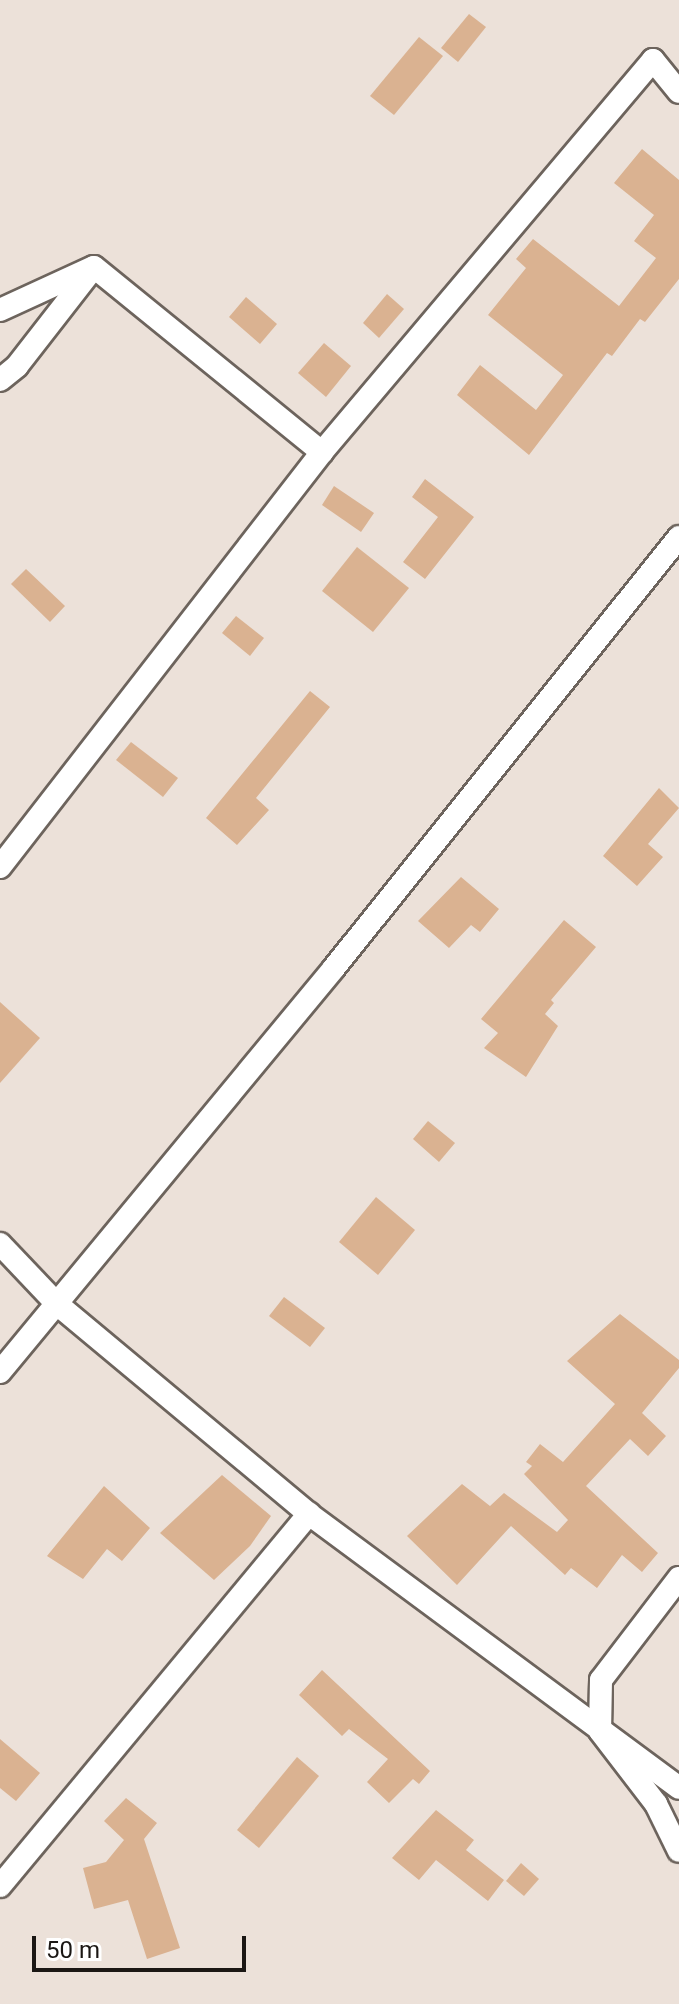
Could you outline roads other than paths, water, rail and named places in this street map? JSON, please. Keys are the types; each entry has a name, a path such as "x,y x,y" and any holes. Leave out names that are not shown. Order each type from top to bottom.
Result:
{"street":[{"path":"0,867 322,452 653,60 679,92"},
{"path":"94,267 322,452"},
{"path":"0,310 94,267"},
{"path":"0,380 17,366 94,267"},
{"path":"0,1372 679,537"},
{"path":"0,1244 57,1304 309,1514 679,1788"},
{"path":"0,1886 309,1514"},
{"path":"679,1578 601,1680 600,1731 656,1804 679,1851"}]}
